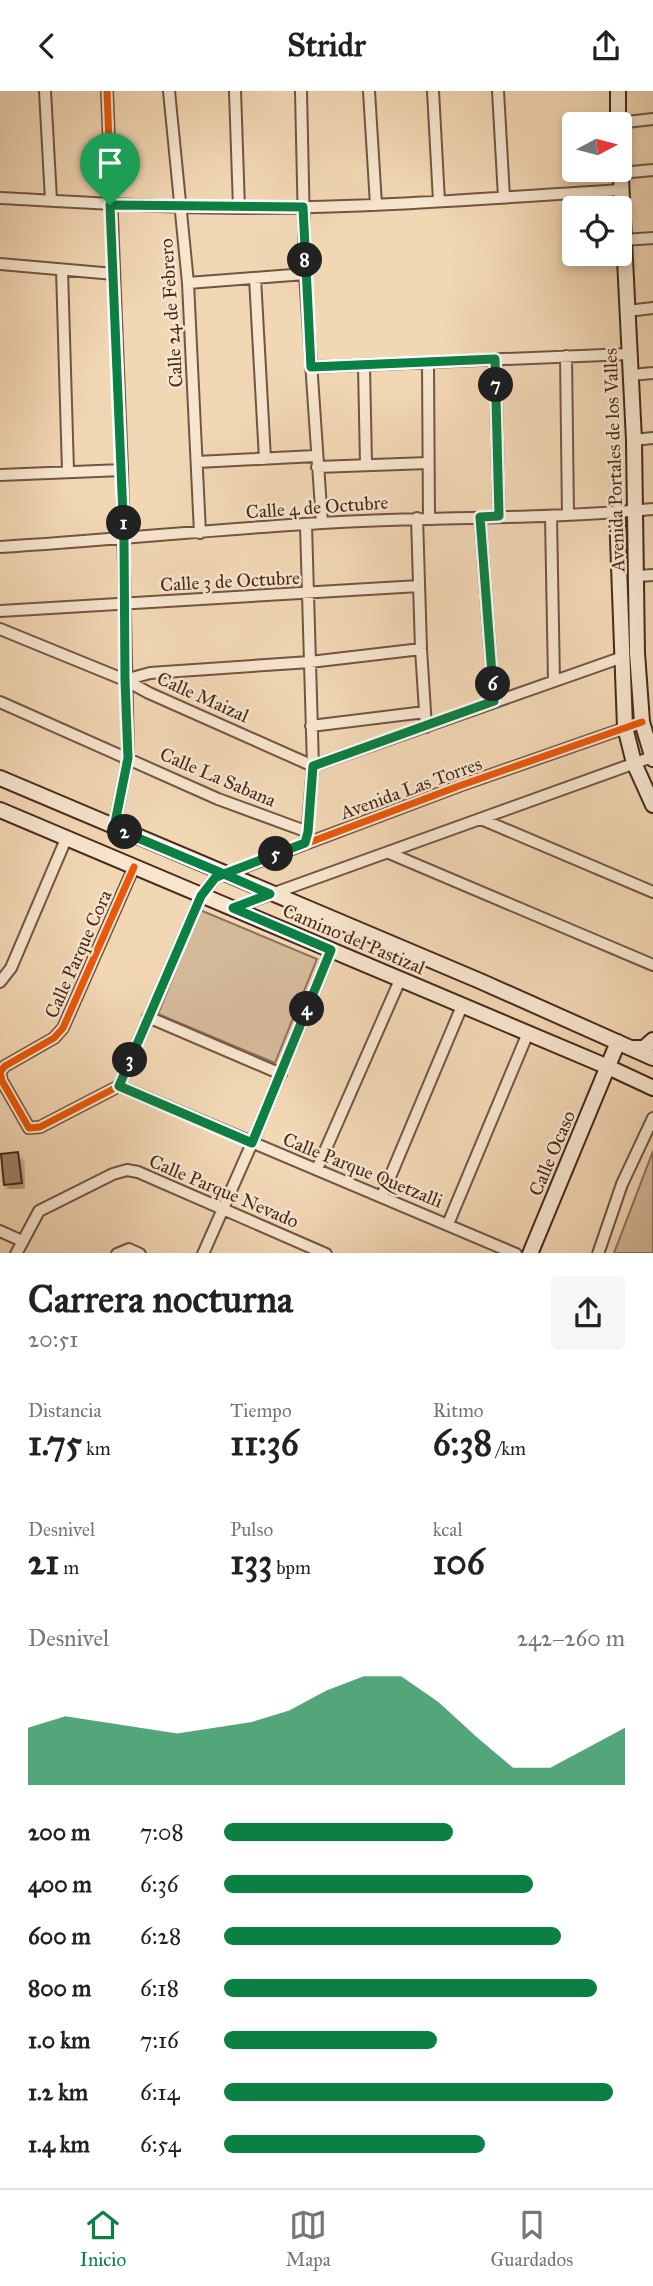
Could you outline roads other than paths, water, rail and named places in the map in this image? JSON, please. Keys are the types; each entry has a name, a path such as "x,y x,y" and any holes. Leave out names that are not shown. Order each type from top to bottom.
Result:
{"street":[{"path":"45,91 51,200"},
{"path":"107,91 122,470 128,758 114,828"},
{"name":"Calle 24 de Febrero","path":"169,91 188,283 200,533"},
{"path":"235,91 239,208"},
{"path":"300,91 305,274 322,523"},
{"path":"369,91 376,205"},
{"path":"433,91 439,201"},
{"path":"498,91 504,197"},
{"path":"618,91 618,112"},
{"path":"632,122 653,120"},
{"path":"632,167 653,170"},
{"name":"Avenida Portales de los Valles","path":"621,182 621,196"},
{"path":"0,198 110,205 239,208 376,205 621,190"},
{"path":"632,240 653,238"},
{"path":"0,264 114,274"},
{"name":"Avenida Portales de los Valles","path":"626,266 636,511 645,576 637,653 642,722 653,758"},
{"path":"62,271 68,471"},
{"path":"188,283 305,274"},
{"path":"255,278 265,459"},
{"path":"628,311 653,309"},
{"path":"311,367 629,354"},
{"path":"566,356 568,515"},
{"path":"495,359 499,516"},
{"path":"426,727 419,586 428,463 428,363"},
{"path":"363,366 366,464"},
{"path":"631,375 653,373"},
{"path":"634,440 653,438"},
{"path":"197,462 265,459 366,464 428,463"},
{"path":"0,475 122,470"},
{"name":"Calle 4 de Octubre","path":"0,547 124,540 322,523 499,516 551,517 653,509"},
{"name":"Avenida Portales de los Valles","path":"617,512 625,727 634,763 653,804"},
{"path":"480,517 494,701"},
{"path":"551,517 554,681"},
{"path":"306,525 313,766 306,838"},
{"name":"Calle 3 de Octubre","path":"0,611 419,586"},
{"name":"Calle Maizal","path":"0,629 125,680 313,766"},
{"path":"125,680 150,673 310,662 421,649"},
{"path":"313,766 623,657"},
{"name":"Calle La Sabana","path":"0,702 306,838"},
{"path":"311,726 425,712"},
{"name":"Avenida Las Torres","path":"201,896 215,878 306,838 642,722"},
{"path":"233,908 653,758"},
{"name":"Camino del Pastizal","path":"0,778 480,981 653,1058"},
{"name":"Camino del Pastizal","path":"0,810 653,1088"},
{"path":"481,819 653,892"},
{"path":"0,982 11,968 66,839"},
{"path":"389,853 653,965"},
{"name":"Calle Parque Cora","path":"119,1086 33,1129 26,1125 0,1074 5,1066 54,1038 63,1028 134,867"},
{"path":"119,1086 201,896"},
{"path":"203,1253 331,950"},
{"path":"317,1169 401,980"},
{"path":"382,1196 462,1006"},
{"path":"148,1017 281,1074"},
{"path":"448,1224 528,1033"},
{"path":"624,1045 644,1048 653,1040"},
{"name":"Calle Ocaso","path":"530,1253 608,1067 624,1045"},
{"name":"Calle Parque Quetzalli","path":"119,1086 514,1253"},
{"path":"598,1253 622,1184 653,1118"},
{"name":"Calle Parque Nevado","path":"16,1253 39,1211 121,1171 138,1172 324,1253"},
{"path":"0,1231 22,1241"},
{"path":"119,1253 128,1249 138,1253"}]}
